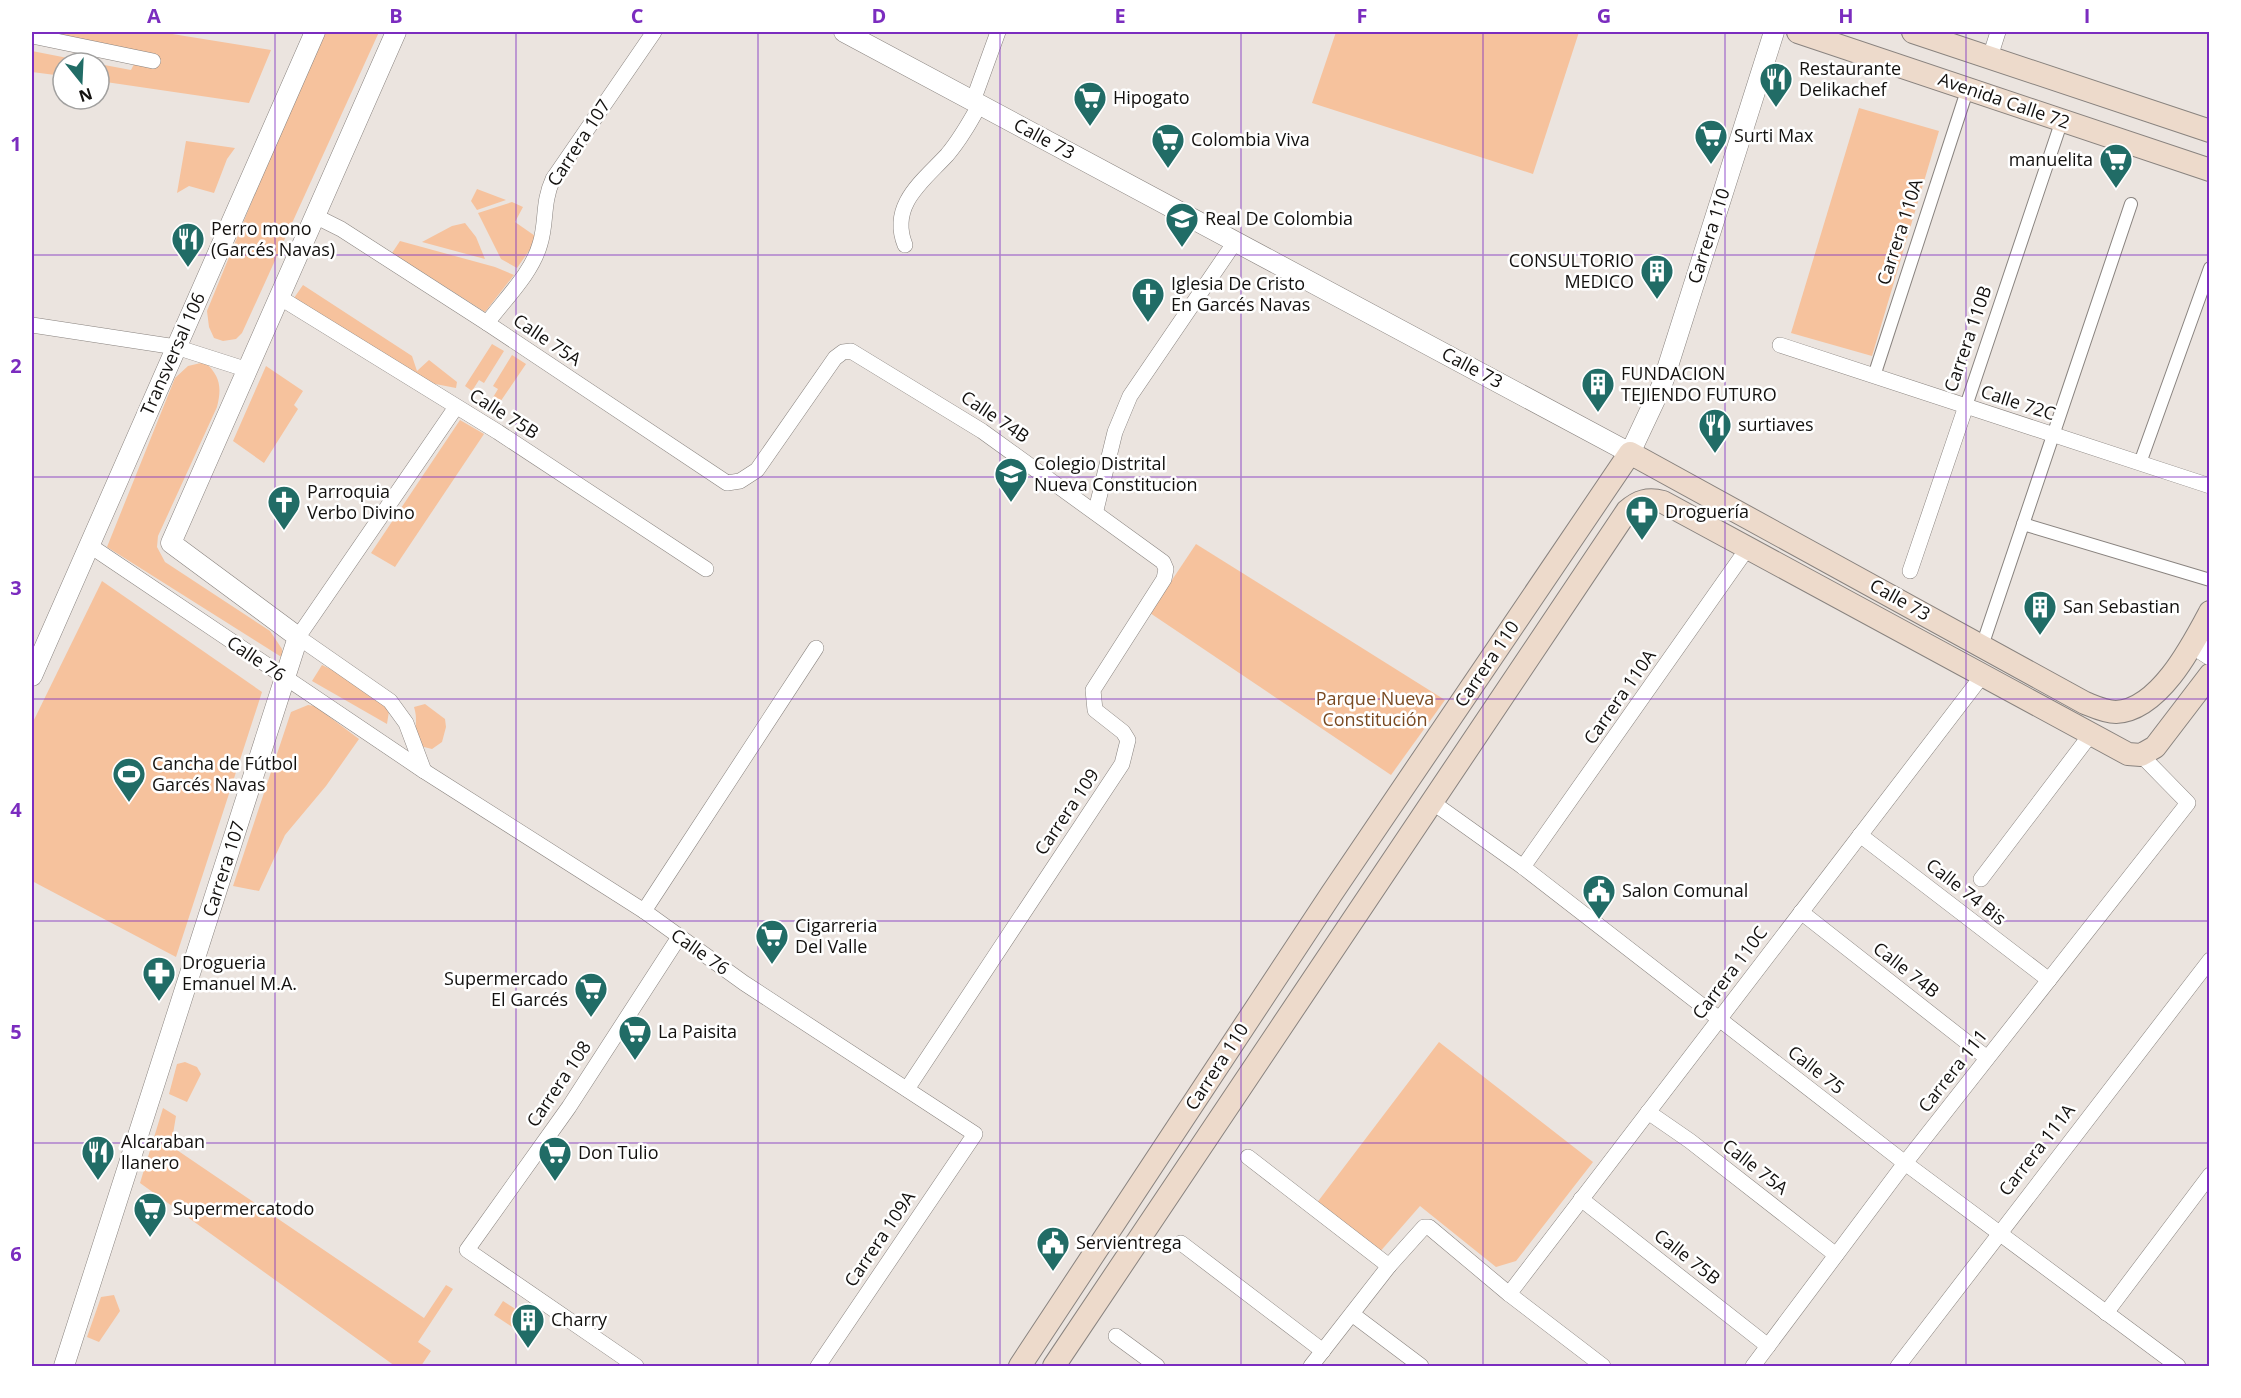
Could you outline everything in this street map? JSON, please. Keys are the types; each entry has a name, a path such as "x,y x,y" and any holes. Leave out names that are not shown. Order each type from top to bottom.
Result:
{"main road":[{"name":"Avenida Calle 72","path":"1798,32 2210,170"},
{"name":"Avenida Calle 72","path":"1913,32 2210,131"},
{"name":"Calle 73","path":"1630,453 2099,709 2115,712 2129,710 2140,704 2201,650"},
{"name":"Carrera 110","path":"1020,1366 1326,902 1630,453"},
{"name":"Calle 73","path":"1640,501 1663,502 2128,754 2141,754"},
{"name":"Carrera 110","path":"1054,1366 1627,511 1640,501"},
{"path":"2201,650 2210,612"},
{"path":"2141,754 2155,747 2210,675"}],"street":[{"name":"Transversal 106","path":"32,676 315,32"},
{"path":"396,32 171,543 298,638 390,701 406,723 424,771"},
{"name":"Carrera 107","path":"487,322 519,281 538,249 544,201 553,179 654,32"},
{"name":"Calle 73","path":"844,32 873,39 976,103 1630,453"},
{"path":"905,245 899,230 902,213 909,196 966,130 998,32"},
{"name":"Carrera 110","path":"1630,453 1662,385 1774,32"},
{"path":"1990,57 1998,32"},
{"path":"32,36 153,61"},
{"name":"Carrera 110A","path":"1874,376 1964,100"},
{"name":"Carrera 110B","path":"1910,571 2062,120"},
{"path":"1982,646 2131,204"},
{"name":"Calle 75A","path":"315,216 341,229 487,322 727,483 740,481 757,470 835,358"},
{"path":"1095,510 1112,442 1130,396 1235,242"},
{"path":"2140,464 2210,268"},
{"name":"Calle 75B","path":"279,297 456,407 706,569"},
{"path":"32,326 176,347 248,369"},
{"name":"Calle 72C","path":"1780,345 2210,486"},
{"name":"Calle 74B","path":"835,358 843,352 851,351 859,355 982,431 1157,555"},
{"name":"Carrera 107","path":"64,1366 298,638 456,407"},
{"path":"2023,524 2210,580"},
{"name":"Calle 76","path":"89,546 285,679 644,912 975,1134"},
{"name":"Carrera 110A","path":"1523,867 1747,549"},
{"name":"Carrera 109","path":"907,1089 1122,764 1128,740 1123,732 1095,710 1093,690 1164,579 1166,569 1157,555"},
{"path":"644,912 816,648"},
{"name":"Carrera 110C","path":"1509,1294 1982,676"},
{"path":"1981,879 2091,734"},
{"name":"Carrera 111","path":"1753,1366 1905,1163 2188,803 2141,754"},
{"name":"Calle 75","path":"1432,802 1523,867 1905,1163 2178,1366"},
{"name":"Calle 74 Bis","path":"1860,835 2049,980"},
{"name":"Calle 74B","path":"1801,912 1987,1058"},
{"name":"Carrera 108","path":"636,1366 467,1250 569,1107 679,937"},
{"name":"Carrera 111A","path":"1898,1366 2210,960"},
{"name":"Calle 75A","path":"1648,1112 1690,1141 1836,1255"},
{"name":"Carrera 109A","path":"818,1366 975,1134"},
{"path":"1248,1157 1389,1266"},
{"path":"2106,1313 2210,1175"},
{"name":"Calle 75B","path":"1581,1199 1768,1346"},
{"path":"1311,1366 1418,1231 1429,1227 1509,1294 1603,1366"},
{"path":"1181,1243 1323,1351"},
{"path":"1352,1314 1421,1366"},
{"path":"1116,1336 1157,1366"}],"green space":[{"path":"32,32 160,32 271,50 249,103 111,83 111,66 131,70 134,64 111,57 111,51 93,51"},
{"path":"325,32 379,32 242,333 236,339 223,341 214,338 209,327 207,311 290,108"},
{"path":"1336,32 1579,32 1533,174 1312,103"},
{"path":"32,51 51,55 51,74 32,72"},
{"path":"1859,108 1939,131 1872,356 1791,333"},
{"path":"186,141 235,148 227,159 214,193 189,186 177,193"},
{"path":"477,189 506,200 477,210 471,201"},
{"path":"512,202 523,207 515,222 538,238 517,268 501,259 478,213"},
{"path":"465,223 476,237 485,259 422,242 452,226"},
{"path":"400,241 495,267 514,275 485,312 392,253"},
{"path":"303,285 412,356 417,371 429,360 457,382 456,388 425,382 294,298"},
{"path":"492,344 504,351 484,383 479,380 472,391 465,386"},
{"path":"512,355 526,364 496,408 489,404 498,389 493,386"},
{"path":"205,362 217,377 219,394 217,407 158,536 157,547 165,562 270,631 282,649 283,658 107,547 175,378 188,366"},
{"path":"266,366 303,391 294,405 298,409 264,463 233,441"},
{"path":"460,420 484,434 395,567 371,553"},
{"name":"Parque Nueva Constitución","path":"1196,544 1445,700 1391,775 1150,613"},
{"name":"Cancha de Fútbol Garcés Navas","path":"102,581 262,692 176,957 32,881 32,724"},
{"path":"322,665 350,679 375,696 389,711 387,724 312,681"},
{"path":"425,704 445,719 446,727 442,742 432,749 420,746 416,735 414,707"},
{"path":"308,705 315,706 359,739 326,786 285,835 259,891 233,886 291,712"},
{"path":"1439,1042 1593,1162 1516,1261 1496,1267 1420,1206 1378,1254 1316,1204"},
{"path":"185,1062 197,1067 201,1074 187,1102 169,1094 177,1064"},
{"path":"163,1108 176,1116 171,1146 424,1318 446,1285 453,1289 418,1342 431,1351 421,1366 395,1366 140,1183"},
{"path":"114,1295 120,1311 99,1342 87,1337 101,1297"},
{"path":"503,1301 530,1318 520,1332 494,1315"}],"place":[{"name":"Restaurante Delikachef","path":"1776,108"},
{"name":"Hipogato","path":"1090,127"},
{"name":"Surti Max","path":"1711,165"},
{"name":"Colombia Viva","path":"1168,169"},
{"name":"manuelita","path":"2116,189"},
{"name":"Real De Colombia","path":"1182,248"},
{"name":"Perro mono (Garcés Navas)","path":"188,268"},
{"name":"CONSULTORIO MEDICO","path":"1657,300"},
{"name":"Iglesia De Cristo En Garcés Navas","path":"1148,323"},
{"name":"FUNDACION TEJIENDO FUTURO","path":"1598,413"},
{"name":"surtiaves","path":"1715,454"},
{"name":"Colegio Distrital Nueva Constitucion","path":"1011,503"},
{"name":"Parroquia Verbo Divino","path":"284,531"},
{"name":"Droguería","path":"1642,541"},
{"name":"San Sebastian","path":"2040,636"},
{"name":"Cancha de Fútbol Garcés Navas","path":"129,803"},
{"name":"Salon Comunal","path":"1599,920"},
{"name":"Cigarreria Del Valle","path":"772,965"},
{"name":"Drogueria Emanuel M.A.","path":"159,1002"},
{"name":"Supermercado El Garcés","path":"591,1018"},
{"name":"La Paisita","path":"635,1061"},
{"name":"Alcaraban llanero","path":"98,1181"},
{"name":"Don Tulio","path":"555,1182"},
{"name":"Supermercatodo","path":"150,1238"},
{"name":"Servientrega","path":"1053,1272"},
{"name":"Charry","path":"528,1349"}]}
